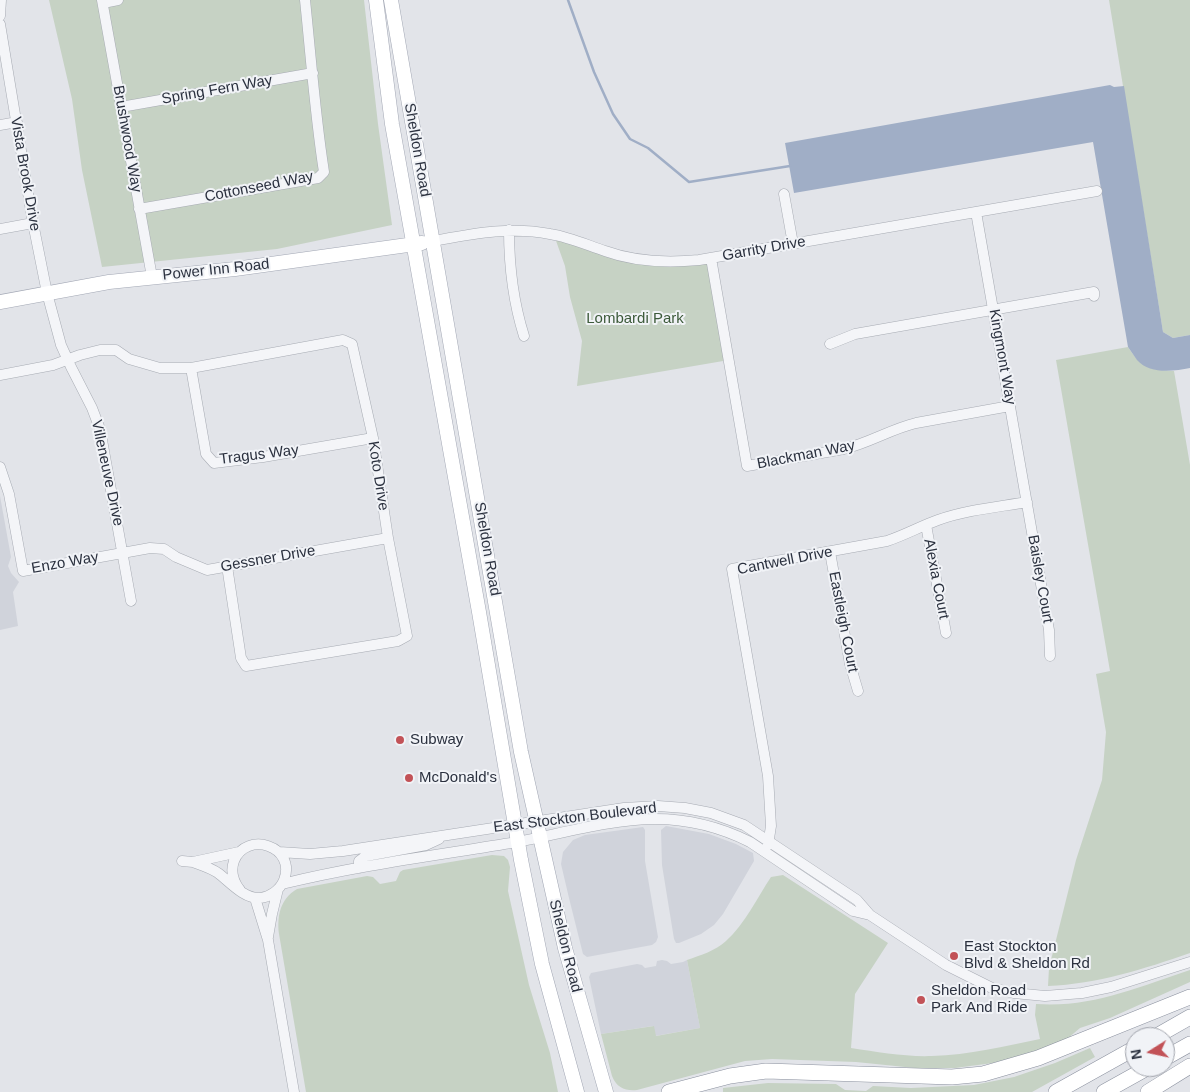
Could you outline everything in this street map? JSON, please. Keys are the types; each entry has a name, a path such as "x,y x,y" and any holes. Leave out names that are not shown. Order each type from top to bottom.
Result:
{"highway":[{"path":"670,1092 730,1076 766,1071 926,1077 983,1074 1038,1058 1190,997"},
{"path":"1172,1027 1190,1017"},
{"path":"1175,1052 1190,1044"},
{"path":"1056,1092 1125,1054"},
{"path":"1148,1092 1190,1066"},
{"path":"1104,1092 1131,1077"}],"main road":[{"name":"Sheldon Road","path":"376,0 392,124 514,824 542,964 577,1092"},
{"name":"Sheldon Road","path":"391,0 518,733 539,838 570,969 606,1092"},
{"name":"Power Inn Road","path":"0,302 109,282 235,270 433,241"}],"street":[{"path":"0,16 1,0"},
{"path":"102,1 118,0"},
{"name":"Cottonseed Way","path":"139,209 318,178 324,172 318,135 305,0"},
{"name":"Brushwood Way","path":"102,1 152,277"},
{"name":"Vista Brook Drive","path":"0,24 33,223 47,293"},
{"name":"Spring Fern Way","path":"121,107 313,72"},
{"path":"0,125 17,122"},
{"name":"Garrity Drive","path":"433,241 484,232 509,230 551,234 639,260 681,262 1097,191"},
{"path":"784,194 793,244"},
{"name":"Kingmont Way","path":"976,212 1027,502"},
{"path":"0,229 33,223"},
{"path":"509,230 510,271 518,318 524,336"},
{"name":"Blackman Way","path":"711,258 747,466 844,450 916,423 1010,406"},
{"path":"830,344 855,334 1094,292 1094,296"},
{"name":"Villeneuve Drive","path":"47,293 62,345 100,429 131,601"},
{"name":"Koto Drive","path":"0,375 52,365 90,352 116,350 128,359 160,368 191,368 343,340 352,344 373,438 388,538 407,636 398,641 246,666 241,658 227,566"},
{"name":"Tragus Way","path":"191,368 206,454 214,463 263,457 373,438"},
{"name":"Enzo Way","path":"0,467 9,494 23,571 122,553"},
{"name":"Cantwell Drive","path":"765,853 770,841 768,776 732,569 887,541 953,515 1027,502"},
{"name":"Baisley Court","path":"1027,502 1049,630 1050,656"},
{"name":"Alexia Court","path":"926,525 946,632"},
{"name":"Gessner Drive","path":"122,553 150,548 164,549 176,557 207,570 388,538"},
{"name":"Eastleigh Court","path":"830,552 850,664 858,691"},
{"name":"East Stockton Boulevard","path":"279,852 310,854 368,848 624,808 658,806 685,808 711,813 744,825 857,900 870,915 946,965 992,988 1014,993 1045,996 1088,992 1111,987 1190,962"},
{"name":"East Stockton Boulevard","path":"280,887 359,868 539,838 613,823 653,819 674,820 718,828 750,842 854,911 870,915"},
{"path":"359,868 359,861 366,856 426,845 447,835"},
{"path":"182,861 193,862 239,852 255,844 267,846 279,852 286,871 272,914 268,940"},
{"path":"239,852 235,859 232,875 240,890"},
{"path":"193,862 216,872 246,895 254,898 271,895 280,887"},
{"path":"254,898 268,940 294,1092"}],"shaded area":[{"path":"0,496 11,557 8,566 19,582 13,592 18,626 0,630"},
{"path":"666,826 709,834 736,844 753,853 754,861 723,914 714,925 701,934 679,943 676,943 674,939 662,865 661,830"},
{"path":"643,827 645,830 645,861 658,937 656,942 652,945 587,957 583,954 561,864 563,852 573,840 585,835"},
{"path":"662,960 671,964 687,960 700,1028 655,1036 653,1026 601,1034 589,977 591,973 637,964 645,968 656,966 657,961"}],"green space":[{"path":"49,0 364,0 392,225 277,249 102,267 82,170 72,99"},
{"path":"1109,0 1190,0 1190,335 1173,338 1163,332"},
{"name":"Lombardi Park","path":"555,238 626,261 711,258 729,360 577,386 582,341 570,297 565,266"},
{"path":"1128,347 1142,364 1147,367 1174,371 1190,465 1190,953 1138,970 1102,979 1048,986 1049,968 1076,860 1102,780 1106,732 1096,674 1110,671 1056,360"},
{"path":"492,855 504,856 508,860 510,867 508,891 529,985 550,1053 558,1092 306,1092 279,934 279,914 283,903 297,889 367,876 373,877 380,884 396,881 403,870"},
{"path":"783,875 888,943 855,994 851,1048 922,1056 960,1054 1000,1047 1040,1039 1035,1015 1036,1004 1076,1003 1096,999 1190,970 1190,982 1110,1018 1080,1028 1067,1039 1030,1053 993,1063 955,1068 915,1068 856,1062 772,1059 745,1061 637,1090 629,1090 619,1086 612,1076 601,1034 654,1026 656,1036 700,1028 687,960 713,950 726,941 745,919 771,877"},
{"path":"1090,1048 1095,1057 1032,1092 723,1092 723,1088 768,1083 836,1084 845,1090 866,1091 873,1086 911,1088 974,1085 1014,1077 1055,1063"}],"water":[{"path":"1110,85 1114,87 1124,86 1163,332 1173,338 1190,335 1190,368 1162,371 1149,368 1137,360 1128,347 1093,142 794,193 785,143"}],"waterway":[{"path":"568,0 594,72 613,114 630,139 648,148 689,182 790,166"}],"place":[{"name":"Subway","path":"400,740"},
{"name":"McDonald's","path":"409,778"},
{"name":"East Stockton Blvd & Sheldon Rd","path":"954,956"},
{"name":"Sheldon Road Park And Ride","path":"921,1000"}]}
